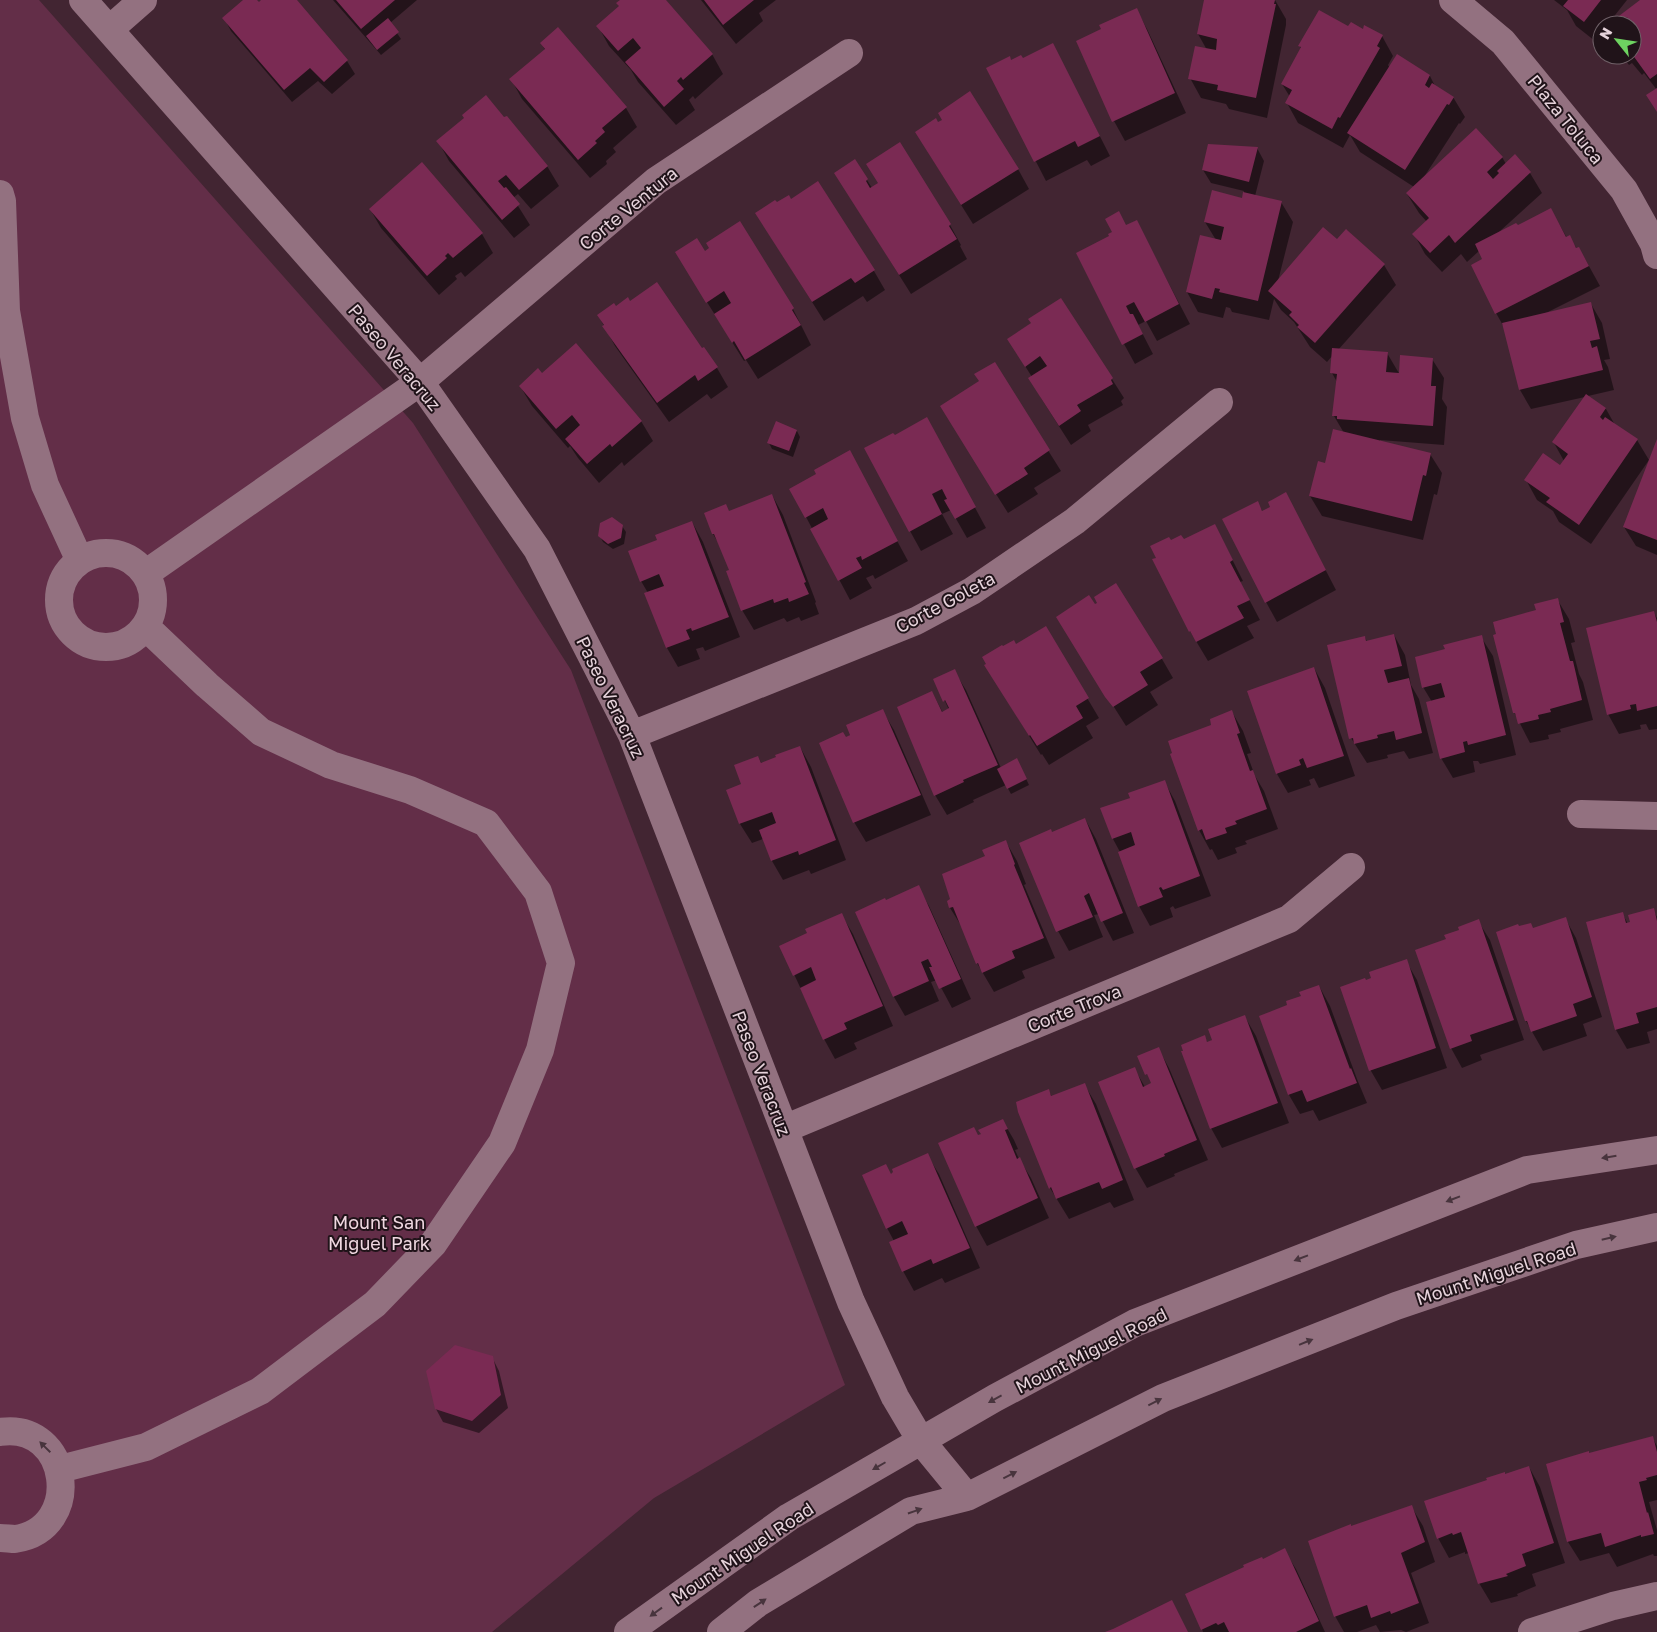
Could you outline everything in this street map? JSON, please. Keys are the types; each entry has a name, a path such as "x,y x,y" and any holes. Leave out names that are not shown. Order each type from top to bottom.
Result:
{"street":[{"name":"Paseo Veracruz","path":"83,0 420,382 537,549 632,735 851,1302 895,1397 921,1441 967,1497"},
{"path":"110,29 143,0"},
{"name":"Plaza Toluca","path":"1453,0 1503,42 1624,190 1654,244 1657,255"},
{"name":"Corte Ventura","path":"145,574 420,382 656,181 849,53"},
{"path":"0,194 2,201 6,311 25,418 45,485 80,561"},
{"name":"Corte Goleta","path":"632,735 916,621 972,592 1075,521 1219,402"},
{"path":"97,554 116,554 132,561 145,574 153,591 153,610 146,627 132,640 115,647 97,647 80,640 67,627 60,610 60,591 67,574 80,561 97,554"},
{"path":"60,1469 146,1447 260,1392 375,1304 433,1244 502,1143 540,1050 561,962 538,892 486,823 410,790 331,765 261,732 206,685 146,627"},
{"path":"1581,814 1657,816"},
{"name":"Corte Trova","path":"784,1129 1289,919 1352,867"},
{"name":"Mount Miguel Road","path":"628,1632 789,1517 921,1441 1135,1323 1527,1170 1657,1150"},
{"name":"Mount Miguel Road","path":"721,1632 758,1604 911,1511 967,1497 1163,1398 1396,1306 1576,1245 1657,1227"},
{"path":"0,1432 9,1430 26,1433 41,1442 53,1454 60,1469 62,1488 58,1506 48,1522 33,1533 15,1539 0,1538"},
{"path":"1532,1632 1613,1606 1657,1596"}],"green space":[{"name":"Mount San Miguel Park","path":"0,0 39,0 413,423 571,670 845,1385 654,1498 492,1632 0,1632"}],"building":[{"path":"243,0 257,0 259,2 261,0 297,0 348,60 324,82 310,68 284,90 222,18"},
{"path":"336,0 395,0 361,29"},
{"path":"620,0 666,0 713,54 683,80 681,77 677,81 684,89 664,107 625,62 641,48 633,38 618,51 596,26 619,6 616,3"},
{"path":"704,0 754,0 723,25"},
{"path":"1204,0 1275,0 1274,4 1276,4 1256,98 1217,90 1218,85 1188,79 1195,46 1216,50 1217,39 1197,34"},
{"path":"1568,0 1601,0 1584,22 1563,6"},
{"path":"1640,0 1657,0 1657,74 1650,79 1640,65 1642,65 1642,15 1620,15"},
{"path":"1137,8 1175,93 1112,122 1076,41 1101,29 1099,25"},
{"path":"1319,10 1348,26 1351,22 1363,29 1364,25 1383,35 1377,46 1380,48 1332,129 1285,103 1292,90 1281,84 1301,47 1298,46"},
{"path":"388,18 399,32 377,50 366,36"},
{"path":"558,27 627,107 602,128 605,132 595,141 597,143 578,160 509,79 545,49 540,43"},
{"path":"1053,43 1100,136 1078,147 1075,141 1034,162 986,68 1010,56 1011,60 1021,55 1023,58"},
{"path":"1397,54 1430,75 1425,85 1429,88 1432,83 1454,97 1449,105 1447,104 1405,170 1347,133"},
{"path":"1657,88 1657,112 1646,95"},
{"path":"970,91 1019,169 961,205 915,132 936,118 938,122 942,120 938,113"},
{"path":"486,95 504,117 507,116 548,166 519,190 506,175 498,181 504,188 506,187 520,204 502,220 436,141 464,118 462,115"},
{"path":"1476,128 1503,157 1487,172 1493,179 1499,173 1497,171 1515,154 1531,172 1455,243 1449,235 1430,253 1412,234 1429,218 1406,193"},
{"path":"900,142 951,224 949,226 957,239 899,275 834,173 855,159 868,179 866,181 870,188 878,183 866,164"},
{"path":"1208,144 1258,147 1249,182 1202,170"},
{"path":"422,162 483,233 453,258 448,253 445,256 447,258 427,276 369,209"},
{"path":"818,181 875,270 855,283 851,278 812,302 755,213 775,200 777,202 789,195 791,199"},
{"path":"1212,190 1242,198 1243,192 1282,201 1258,301 1219,292 1220,289 1215,288 1212,299 1186,292 1200,235 1221,240 1224,227 1204,222"},
{"path":"1551,208 1566,237 1570,235 1576,248 1579,247 1589,266 1495,314 1471,265 1482,259 1475,244"},
{"path":"1119,211 1126,225 1137,220 1179,304 1145,322 1134,302 1126,306 1130,314 1133,314 1143,334 1122,345 1076,253 1109,236 1108,234 1112,232 1105,219"},
{"path":"740,221 794,308 792,310 801,325 745,360 714,314 731,303 724,291 706,303 675,252 697,238 705,251 709,248 706,243"},
{"path":"1323,227 1337,239 1346,229 1385,264 1315,343 1297,327 1299,325 1289,315 1292,312 1268,291"},
{"path":"657,282 702,348 704,347 718,367 698,381 695,375 657,403 602,326 604,325 597,315 614,303 616,306 628,297 630,301"},
{"path":"1061,298 1113,378 1111,380 1113,384 1077,405 1081,411 1059,426 1028,378 1047,366 1040,356 1025,367 1007,339 1031,323 1028,319"},
{"path":"1591,302 1600,339 1590,341 1592,348 1597,346 1603,370 1519,390 1502,323"},
{"path":"576,343 642,421 612,447 610,444 587,464 565,439 580,425 572,415 556,429 519,386 538,368 542,373"},
{"path":"1332,348 1388,352 1386,372 1399,373 1400,355 1433,358 1431,386 1436,386 1433,426 1337,419 1337,416 1332,416 1337,374 1330,373"},
{"path":"995,362 1050,450 1024,468 1028,474 995,495 940,406 979,381 974,374"},
{"path":"1586,394 1606,408 1600,417 1603,420 1605,417 1638,439 1579,525 1546,502 1550,498 1524,480 1543,453 1560,465 1568,454 1552,442"},
{"path":"927,417 976,507 955,519 944,500 947,499 942,489 932,494 942,514 909,532 864,448 893,433 895,435"},
{"path":"776,421 797,430 789,451 767,443"},
{"path":"1333,429 1431,453 1426,476 1423,475 1412,521 1309,496 1318,461 1325,463"},
{"path":"1657,439 1657,540 1623,527"},
{"path":"850,450 898,541 862,560 861,556 856,558 862,568 838,581 810,529 828,519 823,508 805,518 789,489 816,474 814,470"},
{"path":"1286,492 1326,570 1265,603 1222,519 1258,501 1262,511 1270,507 1268,502"},
{"path":"772,494 809,594 789,602 788,598 774,603 773,599 741,611 726,571 729,570 704,513 726,504 729,511"},
{"path":"612,517 623,525 621,538 608,544 598,536 600,523"},
{"path":"692,521 729,617 692,631 691,628 686,630 690,639 666,648 644,593 664,586 659,574 640,582 628,551 657,540 655,535"},
{"path":"1215,524 1233,560 1230,562 1250,600 1237,606 1244,618 1196,642 1189,632 1152,559 1156,558 1150,546 1169,537 1171,540 1181,535 1184,539"},
{"path":"1116,583 1163,658 1140,672 1148,685 1113,707 1056,617 1089,595 1095,604 1097,603 1094,597"},
{"path":"1558,598 1564,622 1560,623 1570,661 1573,661 1582,700 1550,709 1551,712 1538,715 1539,719 1518,724 1515,713 1513,713 1493,635 1496,634 1493,622 1536,610 1534,604"},
{"path":"1654,611 1657,622 1657,706 1637,711 1636,704 1630,705 1631,709 1607,715 1586,628"},
{"path":"1046,626 1089,698 1076,706 1083,718 1037,746 984,665 986,664 982,657 1014,640 1016,644"},
{"path":"1394,634 1402,666 1384,670 1388,683 1409,678 1422,733 1396,740 1394,731 1377,735 1378,738 1354,744 1353,738 1349,739 1327,645 1365,636 1366,641"},
{"path":"1482,635 1506,735 1468,745 1467,741 1463,742 1465,752 1440,759 1426,702 1445,697 1441,683 1422,688 1415,657 1445,649 1443,645"},
{"path":"1314,667 1344,756 1307,768 1303,758 1299,760 1301,765 1276,774 1247,691"},
{"path":"955,669 998,765 963,780 964,782 934,796 897,707 932,691 942,712 949,708 945,700 943,702 933,679"},
{"path":"883,709 921,795 853,823 819,743 843,732 846,737 850,735 846,725"},
{"path":"1232,710 1240,733 1237,734 1250,771 1253,770 1267,809 1235,821 1237,824 1225,828 1227,833 1206,840 1202,829 1198,831 1170,754 1172,753 1168,741 1211,725 1210,719"},
{"path":"800,746 836,840 799,855 798,851 771,861 759,830 776,823 772,812 739,824 726,790 741,784 734,765 758,756 761,763 776,757 775,755"},
{"path":"1017,758 1027,779 1007,789 997,769"},
{"path":"1165,780 1200,876 1163,890 1161,887 1159,888 1163,897 1138,907 1118,852 1135,845 1131,832 1112,839 1100,808 1130,798 1128,793"},
{"path":"1085,818 1123,913 1101,922 1089,893 1084,896 1093,917 1056,932 1019,843 1051,829 1052,832"},
{"path":"1006,840 1014,865 1044,938 1012,951 1015,958 982,973 978,963 976,964 953,907 949,908 947,901 950,899 942,874 985,856 982,850"},
{"path":"919,885 961,979 939,989 929,967 932,967 928,959 921,962 929,981 893,997 855,912"},
{"path":"1654,908 1657,921 1657,1007 1636,1013 1639,1023 1615,1030 1586,922 1623,912 1626,923 1630,922 1628,915"},
{"path":"842,913 883,1006 844,1023 847,1029 823,1040 800,988 816,980 811,967 793,976 779,946 807,933 805,929"},
{"path":"1566,917 1592,997 1573,1004 1577,1016 1531,1032 1527,1021 1525,1021 1496,932 1518,924 1519,926 1531,923 1533,928"},
{"path":"1479,919 1514,1020 1470,1035 1472,1041 1450,1049 1415,950 1446,939 1444,935 1459,930 1458,927"},
{"path":"1407,959 1436,1048 1369,1071 1340,987 1365,978 1366,980 1371,978 1369,972"},
{"path":"1319,985 1357,1083 1307,1102 1302,1090 1288,1095 1259,1016 1287,1005 1286,1001 1301,996 1299,992"},
{"path":"1245,1015 1278,1103 1210,1129 1181,1051 1183,1051 1181,1045 1205,1035 1207,1042 1212,1040 1208,1029"},
{"path":"1159,1047 1197,1140 1134,1169 1098,1082 1135,1067 1143,1087 1151,1083 1147,1074 1145,1075 1137,1056"},
{"path":"1085,1083 1123,1180 1102,1189 1099,1182 1056,1199 1051,1187 1049,1189 1018,1112 1016,1102 1049,1089 1051,1096"},
{"path":"1003,1119 1008,1129 1005,1130 1017,1159 1020,1157 1038,1198 975,1227 938,1143 974,1127 978,1135 981,1134 978,1130"},
{"path":"928,1153 970,1248 933,1264 931,1259 902,1272 889,1242 908,1234 902,1221 886,1229 862,1175 886,1164 891,1174 893,1172 892,1169"},
{"path":"455,1345 493,1356 501,1395 472,1421 435,1409 426,1371"},
{"path":"1653,1436 1657,1452 1657,1475 1639,1482 1654,1534 1641,1537 1641,1535 1605,1547 1601,1533 1567,1542 1546,1464 1589,1451 1589,1453"},
{"path":"1529,1466 1554,1543 1522,1554 1526,1566 1506,1574 1508,1576 1478,1584 1461,1532 1453,1535 1452,1533 1437,1539 1424,1501 1487,1480 1486,1478"},
{"path":"1412,1505 1425,1542 1401,1553 1419,1603 1391,1614 1390,1611 1371,1618 1367,1605 1334,1617 1308,1541 1351,1524 1351,1526"},
{"path":"1285,1548 1319,1621 1296,1632 1229,1632 1224,1622 1218,1625 1216,1623 1201,1630 1185,1594 1244,1567 1243,1565 1262,1557 1263,1559"},
{"path":"1172,1600 1188,1632 1105,1632 1113,1629"}]}
